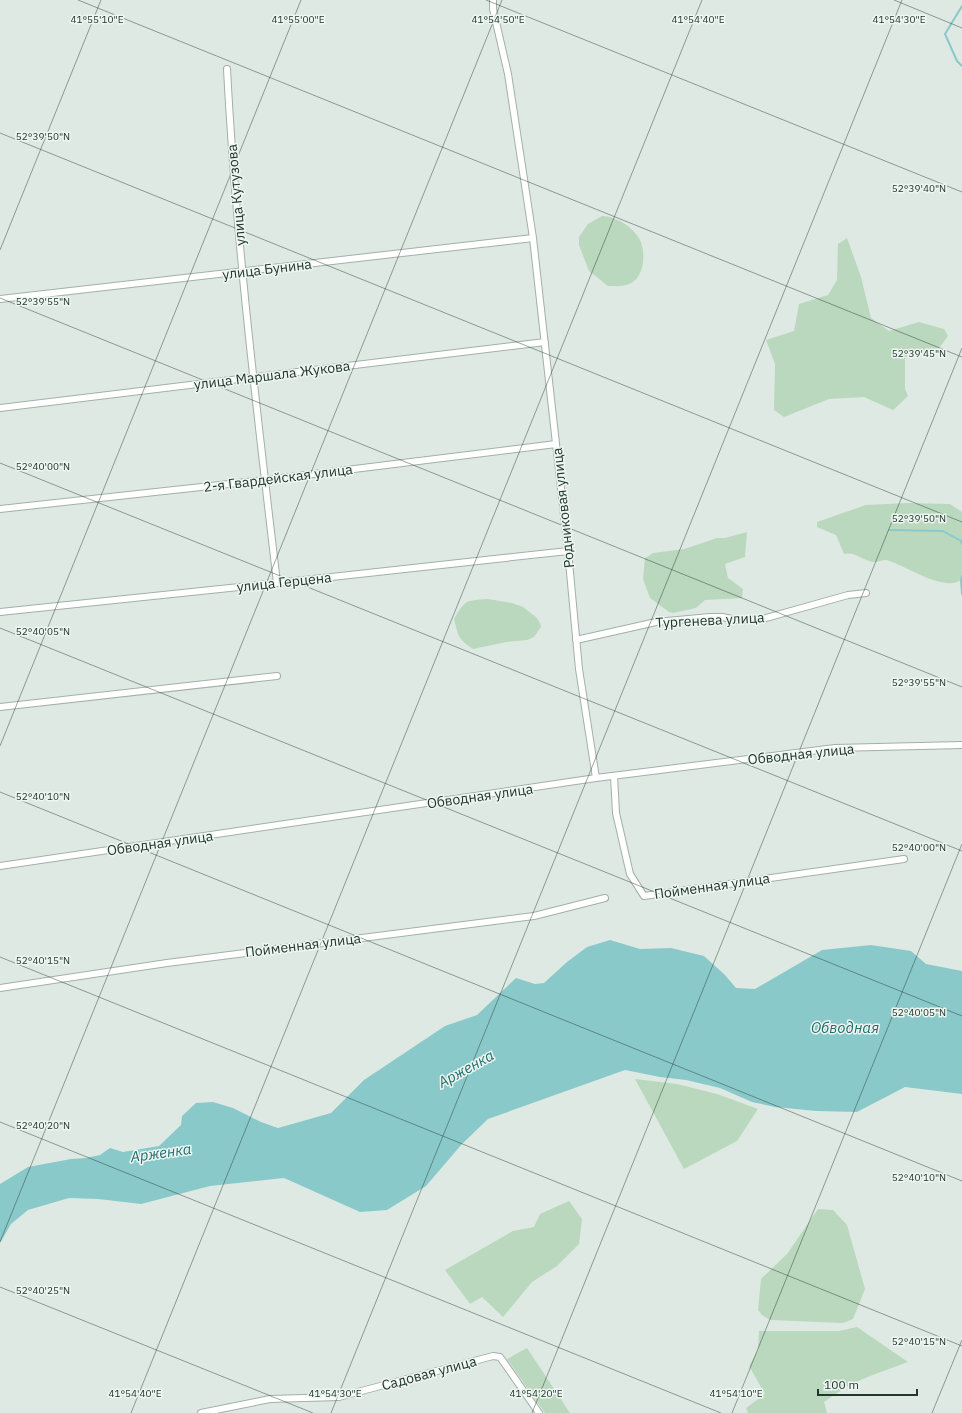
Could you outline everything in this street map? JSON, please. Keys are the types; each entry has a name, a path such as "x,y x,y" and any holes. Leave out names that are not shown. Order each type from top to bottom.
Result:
{"street":[{"name":"Родниковая улица","path":"493,0 493,9 508,74 533,238 568,551 579,669 596,778"},
{"name":"улица Кутузова","path":"227,69 230,133 252,378 277,583"},
{"name":"улица Бунина","path":"0,299 533,238"},
{"name":"улица Маршала Жукова","path":"0,408 545,342"},
{"name":"2-я Гвардейская улица","path":"0,509 265,480 556,444"},
{"name":"улица Герцена","path":"0,612 568,551"},
{"name":"Тургенева улица","path":"576,640 656,622 710,617 722,617 737,620 758,620 848,595 866,593"},
{"path":"0,707 277,676"},
{"name":"Обводная улица","path":"0,866 596,778 835,748 962,745"},
{"name":"Пойменная улица","path":"614,776 616,814 630,874 644,896 904,859"},
{"name":"Пойменная улица","path":"0,988 167,963 534,916 605,898"},
{"name":"Садовая улица","path":"201,1413 270,1399 339,1397 493,1356 500,1357 540,1413"}],"green space":[{"path":"602,216 607,216 624,223 637,235 642,245 643,265 641,271 634,281 627,285 608,286 589,271 579,245 579,237 588,224"},
{"path":"847,238 861,277 871,318 889,331 919,322 944,329 948,336 939,348 905,357 905,389 908,396 893,410 864,397 829,399 784,417 774,410 775,364 766,340 794,331 799,304 828,295 837,280 838,244"},
{"path":"907,503 950,504 962,512 962,579 955,583 935,581 886,560 874,562 852,554 844,554 836,535 817,527 817,522 866,505"},
{"path":"747,532 745,557 725,564 728,578 743,589 742,598 705,600 696,608 673,613 669,612 650,598 643,579 645,558 653,553 684,549 717,538 725,538"},
{"path":"488,599 512,603 523,607 536,617 541,627 534,637 527,640 506,642 473,649 459,637 454,619 467,602"},
{"path":"635,1079 677,1084 717,1094 758,1109 737,1141 684,1169"},
{"path":"569,1201 582,1219 579,1244 557,1266 532,1282 503,1317 482,1297 470,1304 445,1270 513,1231 534,1227 540,1214"},
{"path":"818,1209 833,1210 847,1225 865,1289 853,1319 843,1323 770,1320 762,1315 758,1310 761,1279 787,1254"},
{"path":"857,1327 908,1362 849,1385 824,1402 827,1413 748,1413 746,1408 765,1394 749,1366 758,1350 759,1331 839,1331"},
{"path":"527,1348 570,1413 545,1413 507,1359"}],"water":[{"name":"Обводная","path":"610,940 640,949 671,948 704,956 725,975 736,988 755,989 822,950 871,945 911,951 926,964 962,971 962,1094 905,1087 857,1112 816,1111 775,1107 752,1102 720,1088 686,1080 660,1077 625,1070 488,1119 462,1144 426,1186 387,1210 360,1212 284,1178 210,1186 141,1204 98,1199 69,1198 28,1210 11,1224 0,1243 0,1184 28,1167 100,1155 110,1148 123,1152 159,1146 181,1125 182,1116 196,1103 213,1102 233,1108 261,1122 278,1128 331,1113 364,1080 445,1026 477,1015 516,978 535,984 544,983 567,962 587,947"}],"waterway":[{"path":"962,6 945,34 957,61 962,66"},
{"path":"889,530 943,531 961,541 962,544"},
{"path":"962,576 962,594"}],"water label":[{"name":"Арженка","path":"466,1069"},
{"name":"Арженка","path":"161,1153"}]}
